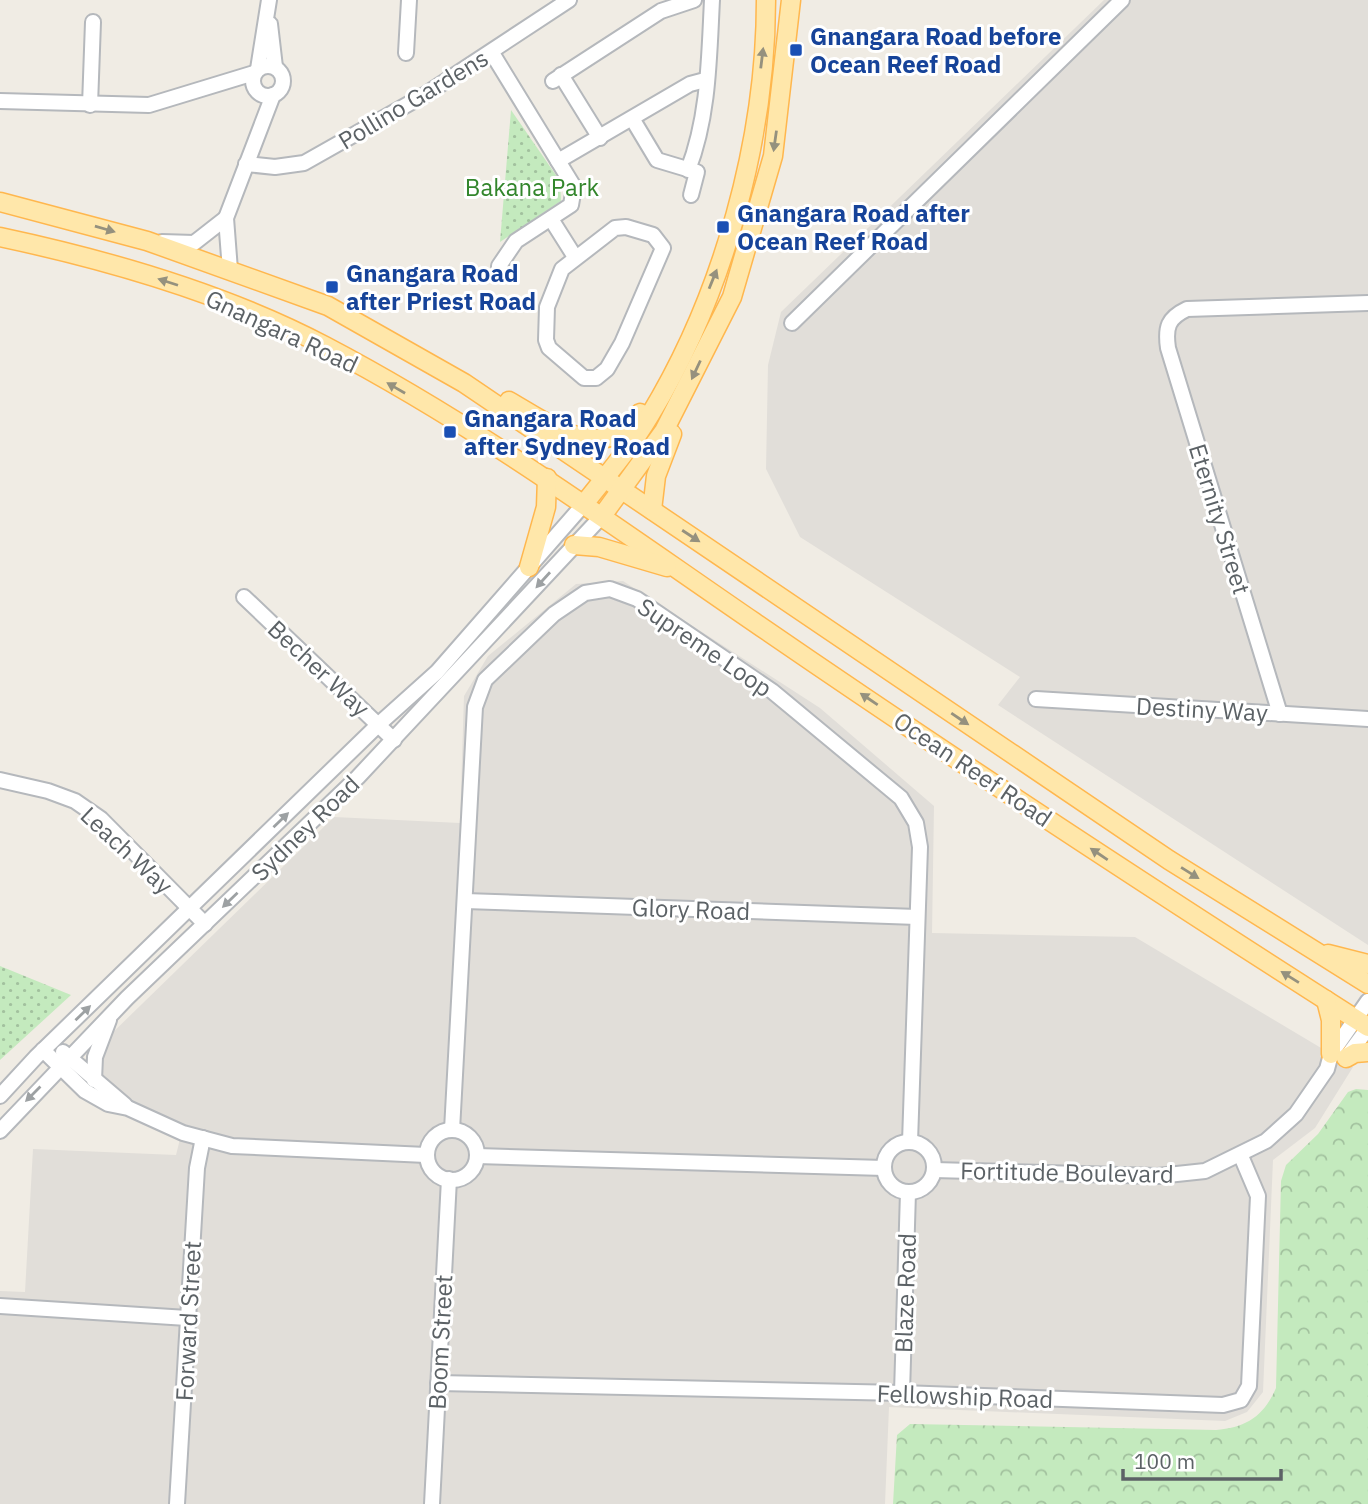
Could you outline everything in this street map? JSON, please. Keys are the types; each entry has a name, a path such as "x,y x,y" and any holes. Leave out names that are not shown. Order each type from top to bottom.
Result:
{"main road":[{"path":"584,504 652,412 687,342 725,248 750,155 766,29 766,0"},
{"path":"652,510 656,476 682,400 732,296 773,156 791,0"},
{"name":"Gnangara Road","path":"0,202 147,241 337,310 464,383 605,478"},
{"name":"Gnangara Road","path":"0,237 83,255 200,293 323,345 547,478 584,504"},
{"path":"464,383 505,398 554,426 599,441 619,436 631,426 687,342"},
{"path":"602,516 682,400"},
{"path":"529,567 546,507 547,478"},
{"name":"Ocean Reef Road","path":"605,478 1168,860 1368,984"},
{"name":"Ocean Reef Road","path":"584,504 1159,894 1364,1025"},
{"path":"574,545 599,547 684,572"},
{"path":"1314,951 1368,964"},
{"path":"1326,1000 1331,1020 1334,1060 1368,1052"}],"street":[{"path":"406,54 409,0"},
{"name":"Pollino Gardens","path":"246,164 275,167 304,163 426,94 569,0"},
{"path":"600,138 557,78 661,11 694,0"},
{"path":"688,170 697,147 705,80 709,71 712,0"},
{"path":"792,323 1122,0"},
{"path":"230,270 226,218 273,95 283,82 275,67 269,6"},
{"path":"262,123 255,80 269,6"},
{"path":"90,105 93,22"},
{"path":"492,52 574,187 571,205 516,241 499,266"},
{"path":"0,102 149,105 212,87 255,80 275,67"},
{"path":"255,80 273,95"},
{"path":"558,161 633,120 690,84 705,80"},
{"path":"633,120 657,160 697,172 691,195"},
{"path":"147,241 194,243 226,218"},
{"path":"551,219 575,257"},
{"path":"626,227 653,235 663,248 622,343 607,369 596,378 584,378 557,357 545,340 547,307 553,285 562,269 575,257 614,228 626,227"},
{"name":"Eternity Street","path":"1280,714 1168,348 1168,323 1174,315 1187,309 1368,303"},
{"name":"Sydney Road","path":"0,1096 379,724 437,672 584,504"},
{"name":"Sydney Road","path":"0,1131 110,1016 394,740 602,516"},
{"name":"Supreme Loop","path":"452,1130 475,707 485,680 554,614 584,593 610,589 637,599 772,691 901,799 916,823 920,847 910,1142"},
{"name":"Becher Way","path":"244,597 394,740"},
{"name":"Destiny Way","path":"1037,699 1368,719"},
{"name":"Leach Way","path":"0,780 48,791 83,807 101,819 205,924"},
{"name":"Glory Road","path":"464,901 917,917"},
{"name":"Fortitude Boulevard","path":"934,1170 1158,1176 1205,1171 1241,1156 1266,1141 1297,1114 1334,1060 1364,1025 1368,1001"},
{"path":"94,1080 94,1060 110,1016"},
{"path":"48,1046 85,1091 108,1104 128,1108 203,1138 232,1146 293,1151 426,1155"},
{"path":"64,1063 94,1080 128,1108"},
{"path":"452,1130 460,1131 472,1141 477,1156 470,1172 463,1177 449,1180 432,1171 426,1155 432,1140 444,1131 452,1130"},
{"name":"Forward Street","path":"177,1504 197,1168 203,1138"},
{"path":"910,1142 925,1148 934,1161 934,1170 927,1185 908,1192 890,1184 884,1168 894,1147 910,1142"},
{"path":"477,1156 884,1168"},
{"name":"Fellowship Road","path":"438,1383 902,1393 1223,1405 1241,1401 1250,1386 1258,1196 1241,1156"},
{"name":"Boom Street","path":"432,1504 449,1180"},
{"name":"Blaze Road","path":"902,1393 908,1192"},
{"path":"0,1306 187,1318"}],"shaded area":[{"path":"1104,0 1368,0 1368,945 998,705 1020,677 800,537 766,469 768,365 781,312"},
{"path":"623,581 820,708 934,806 932,933 1135,937 1353,1067 1315,1128 1273,1160 1263,1392 1247,1412 1225,1421 889,1407 885,1504 0,1504 0,1291 25,1292 33,1149 176,1155 180,1139 66,1078 334,817 460,823 464,696 488,656 576,584"}],"green space":[{"name":"Bakana Park","path":"511,110 560,181 561,201 500,242"},
{"path":"0,966 71,995 0,1060"},
{"path":"1356,1089 1368,1090 1368,1504 893,1504 897,1435 910,1424 1216,1430 1236,1427 1260,1413 1276,1388 1281,1181 1286,1165 1318,1134 1348,1092"}],"place":[{"name":"Gnangara Road before Ocean Reef Road","path":"796,50"},
{"name":"Gnangara Road after Ocean Reef Road","path":"723,227"},
{"name":"Gnangara Road after Priest Road","path":"332,287"},
{"name":"Gnangara Road after Sydney Road","path":"450,432"}]}
